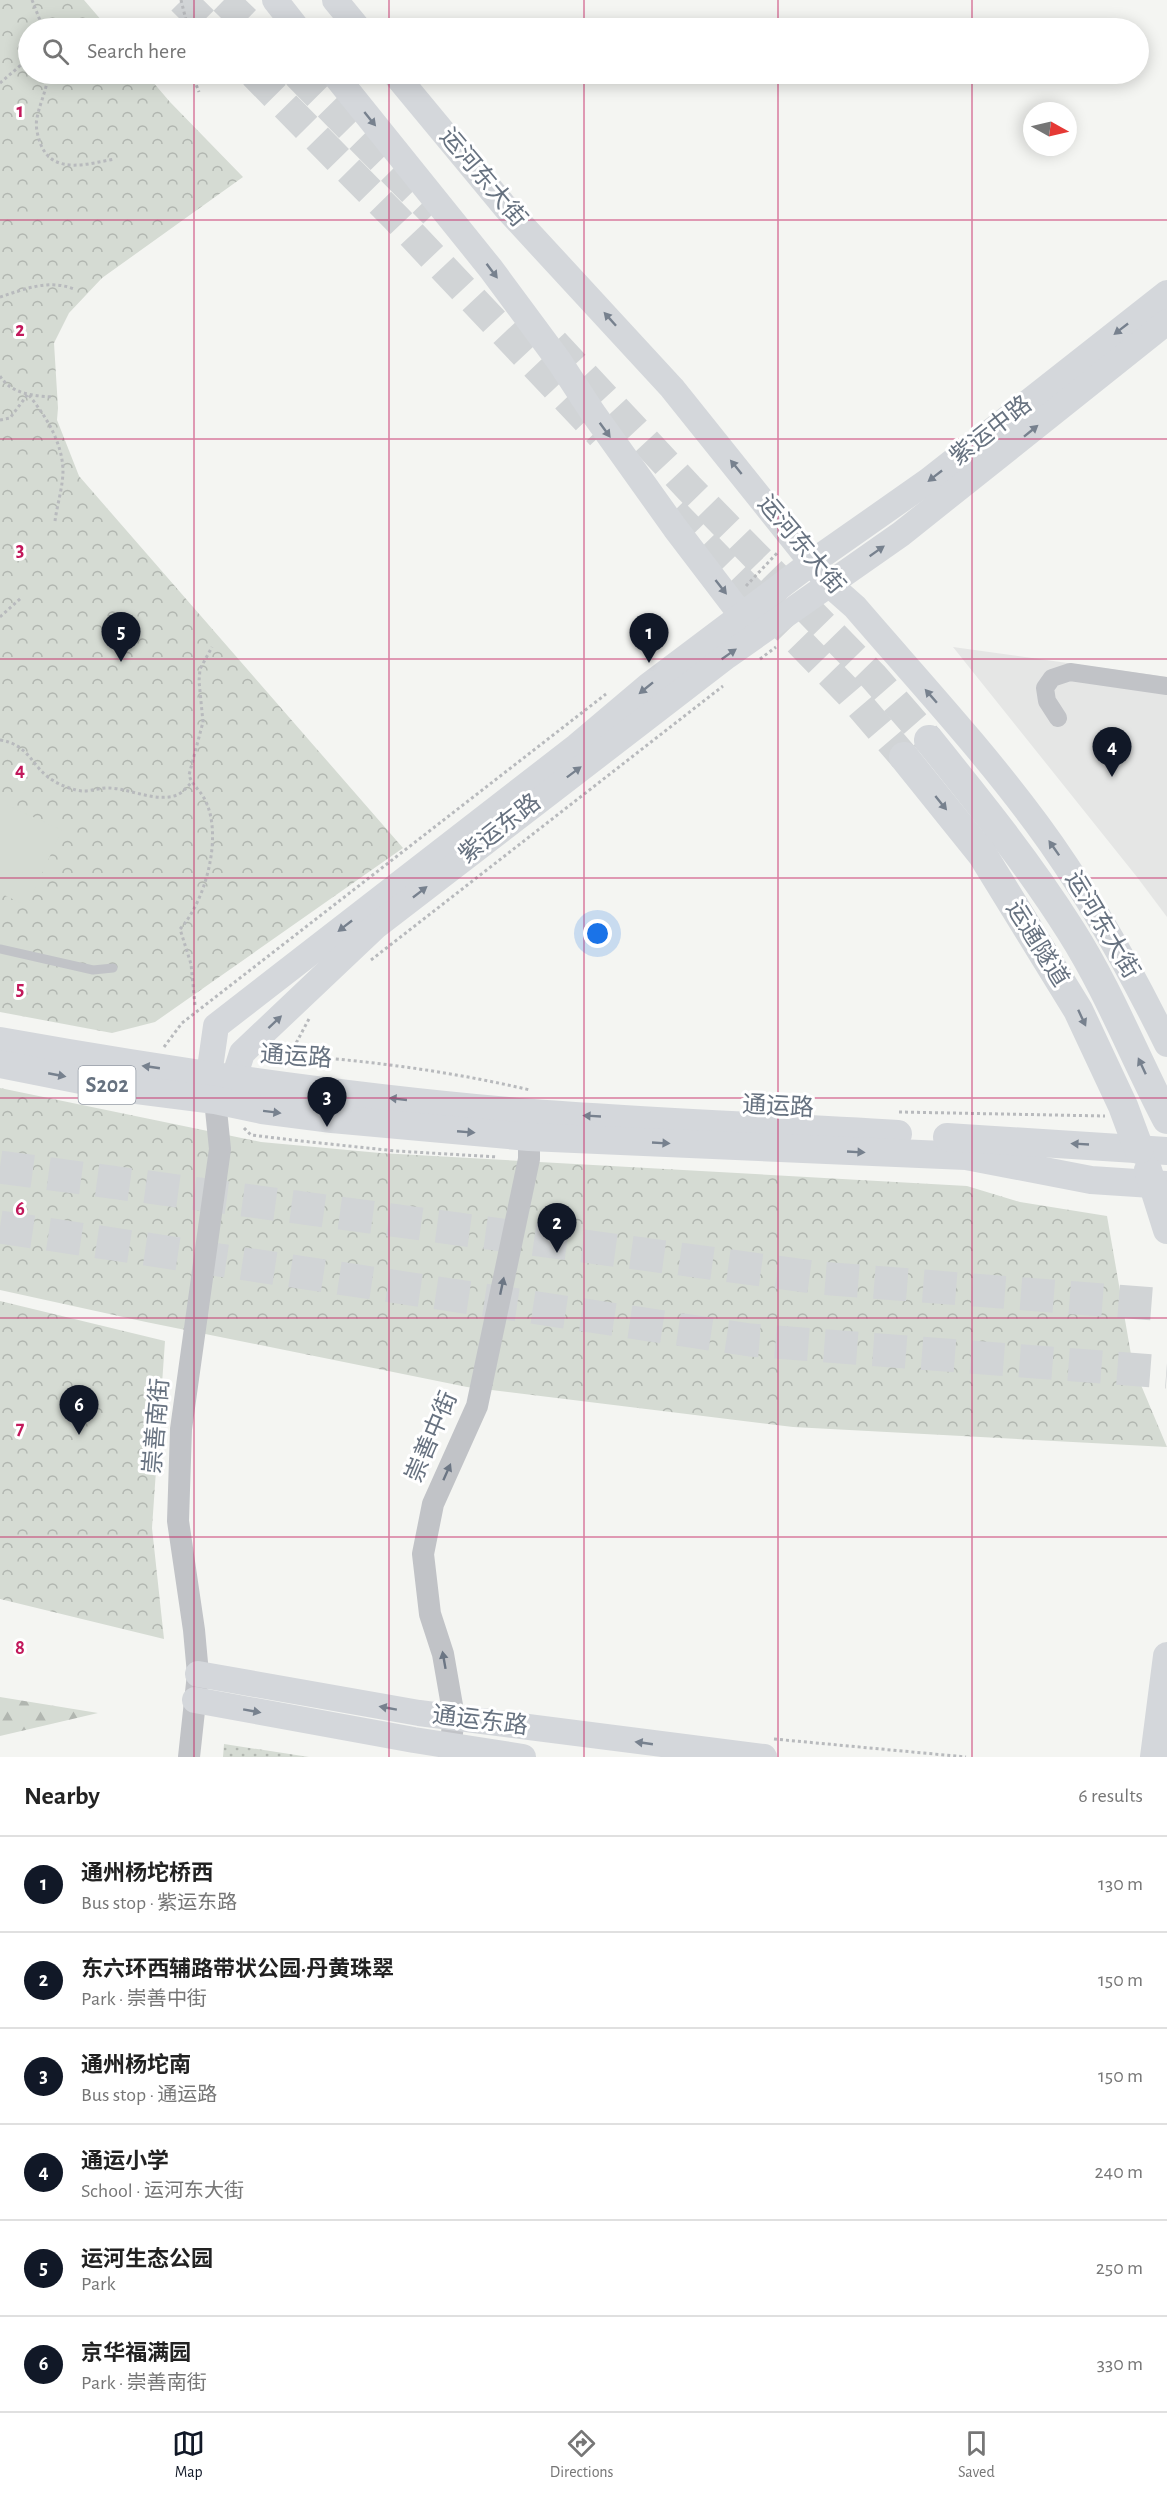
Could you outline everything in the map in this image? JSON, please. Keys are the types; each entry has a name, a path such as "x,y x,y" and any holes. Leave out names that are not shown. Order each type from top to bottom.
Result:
{"highway":[{"name":"运通隧道","path":"929,740 1010,841 1072,932 1125,1028 1167,1119"},
{"name":"运通隧道","path":"904,758 982,854 1078,1010 1126,1116 1153,1150"}],"main road":[{"path":"274,0 289,18"},
{"path":"335,0 350,18"},
{"name":"运河东大街","path":"342,84 491,269 559,361 668,518 757,635"},
{"name":"运河东大街","path":"403,84 506,208 672,388 811,563 829,584 855,607 1038,825 1110,934 1167,1044"},
{"name":"紫运中路","path":"811,563 928,481 1167,293"},
{"name":"紫运中路","path":"829,584 901,534 1167,322"},
{"name":"紫运东路","path":"225,1076 216,1026 577,746 737,607 811,563"},
{"name":"紫运东路","path":"225,1076 375,927 566,778 829,584"},
{"name":"S202","path":"0,1041 149,1067 225,1076"},
{"name":"S202","path":"0,1064 122,1088 225,1076"},
{"name":"通运路","path":"225,1076 275,1084 509,1111 1153,1150"},
{"name":"通运路","path":"225,1076 257,1123 966,1156 1091,1180 1160,1185"},
{"path":"1153,1150 1167,1230"},
{"path":"1154,1757 1167,1656"},
{"name":"通运东路","path":"198,1674 419,1713 764,1757"},
{"name":"通运东路","path":"195,1700 449,1751 523,1757"}],"street":[{"path":"1058,718 1047,701 1045,688 1052,678 1070,672 1167,686"},
{"name":"崇善南街","path":"189,1757 198,1674 178,1521 180,1430 220,1149 225,1076"},
{"name":"崇善中街","path":"449,1751 454,1718 443,1654 430,1614 423,1554 433,1504 477,1406 529,1159 529,1137"}],"lane":[{"path":"0,949 93,970 113,968"}],"path":[{"path":"32,0 39,18"},
{"path":"181,0 187,18"},
{"path":"0,83 18,68"},
{"path":"47,84 36,122 38,137 45,153 54,161 78,167 115,159"},
{"path":"196,84 200,92"},
{"path":"0,297 44,284 74,289"},
{"path":"0,376 4,384 14,390 53,397"},
{"path":"0,420 10,418 28,394"},
{"path":"28,394 45,417 60,450 63,471 55,521"},
{"path":"737,607 792,537"},
{"path":"0,617 21,598"},
{"path":"754,663 780,645"},
{"path":"195,1005 191,964 180,929 190,917 206,879 212,833 204,798 191,783 189,775 203,722 200,669 212,647"},
{"name":"紫运东路","path":"365,965 728,682"},
{"name":"紫运东路","path":"149,1067 182,1023 607,693"},
{"path":"0,740 9,741 26,751 37,766 54,781 76,790 90,792 105,788 126,789 161,796 178,795 191,783"},
{"path":"275,1084 314,1010"},
{"name":"通运路","path":"225,1076 289,1055 466,1074 537,1092"},
{"path":"898,1112 1126,1116"}],"shaded area":[{"path":"953,647 1167,677 1167,917 1137,877"}],"green space":[{"path":"0,0 84,0 99,18 18,18 18,84 155,84 243,177 102,278 69,313 54,343 57,420 79,476 403,848 155,1022 112,1033 0,1012"},
{"path":"0,802 62,830 27,906 0,893"},
{"path":"0,1088 261,1142 380,1153 967,1186 1020,1202 1107,1216 1133,1366 1167,1447 793,1427 467,1387 0,1290"},
{"path":"0,1301 165,1341 152,1528 164,1639 0,1599"},
{"path":"0,1697 98,1713 0,1736"},
{"path":"224,1744 309,1757 223,1757"}],"tunnel":[{"path":"182,0 200,18"},
{"path":"224,0 243,18"},
{"path":"264,84 396,218 601,435"},
{"path":"307,84 434,213"},
{"path":"554,343 689,488 873,676 929,740"},
{"path":"673,512 850,694 904,757"},
{"path":"0,1167 820,1278 1167,1305"},
{"path":"0,1227 750,1340 1167,1372"}],"place":[{"name":"运河生态公园","path":"121,662"},
{"name":"通州杨坨桥西","path":"649,663"},
{"name":"通运小学","path":"1112,777"},
{"name":"通州杨坨南","path":"327,1127"},
{"name":"东六环西辅路带状公园·丹黄珠翠","path":"557,1253"},
{"name":"京华福满园","path":"79,1435"}]}
